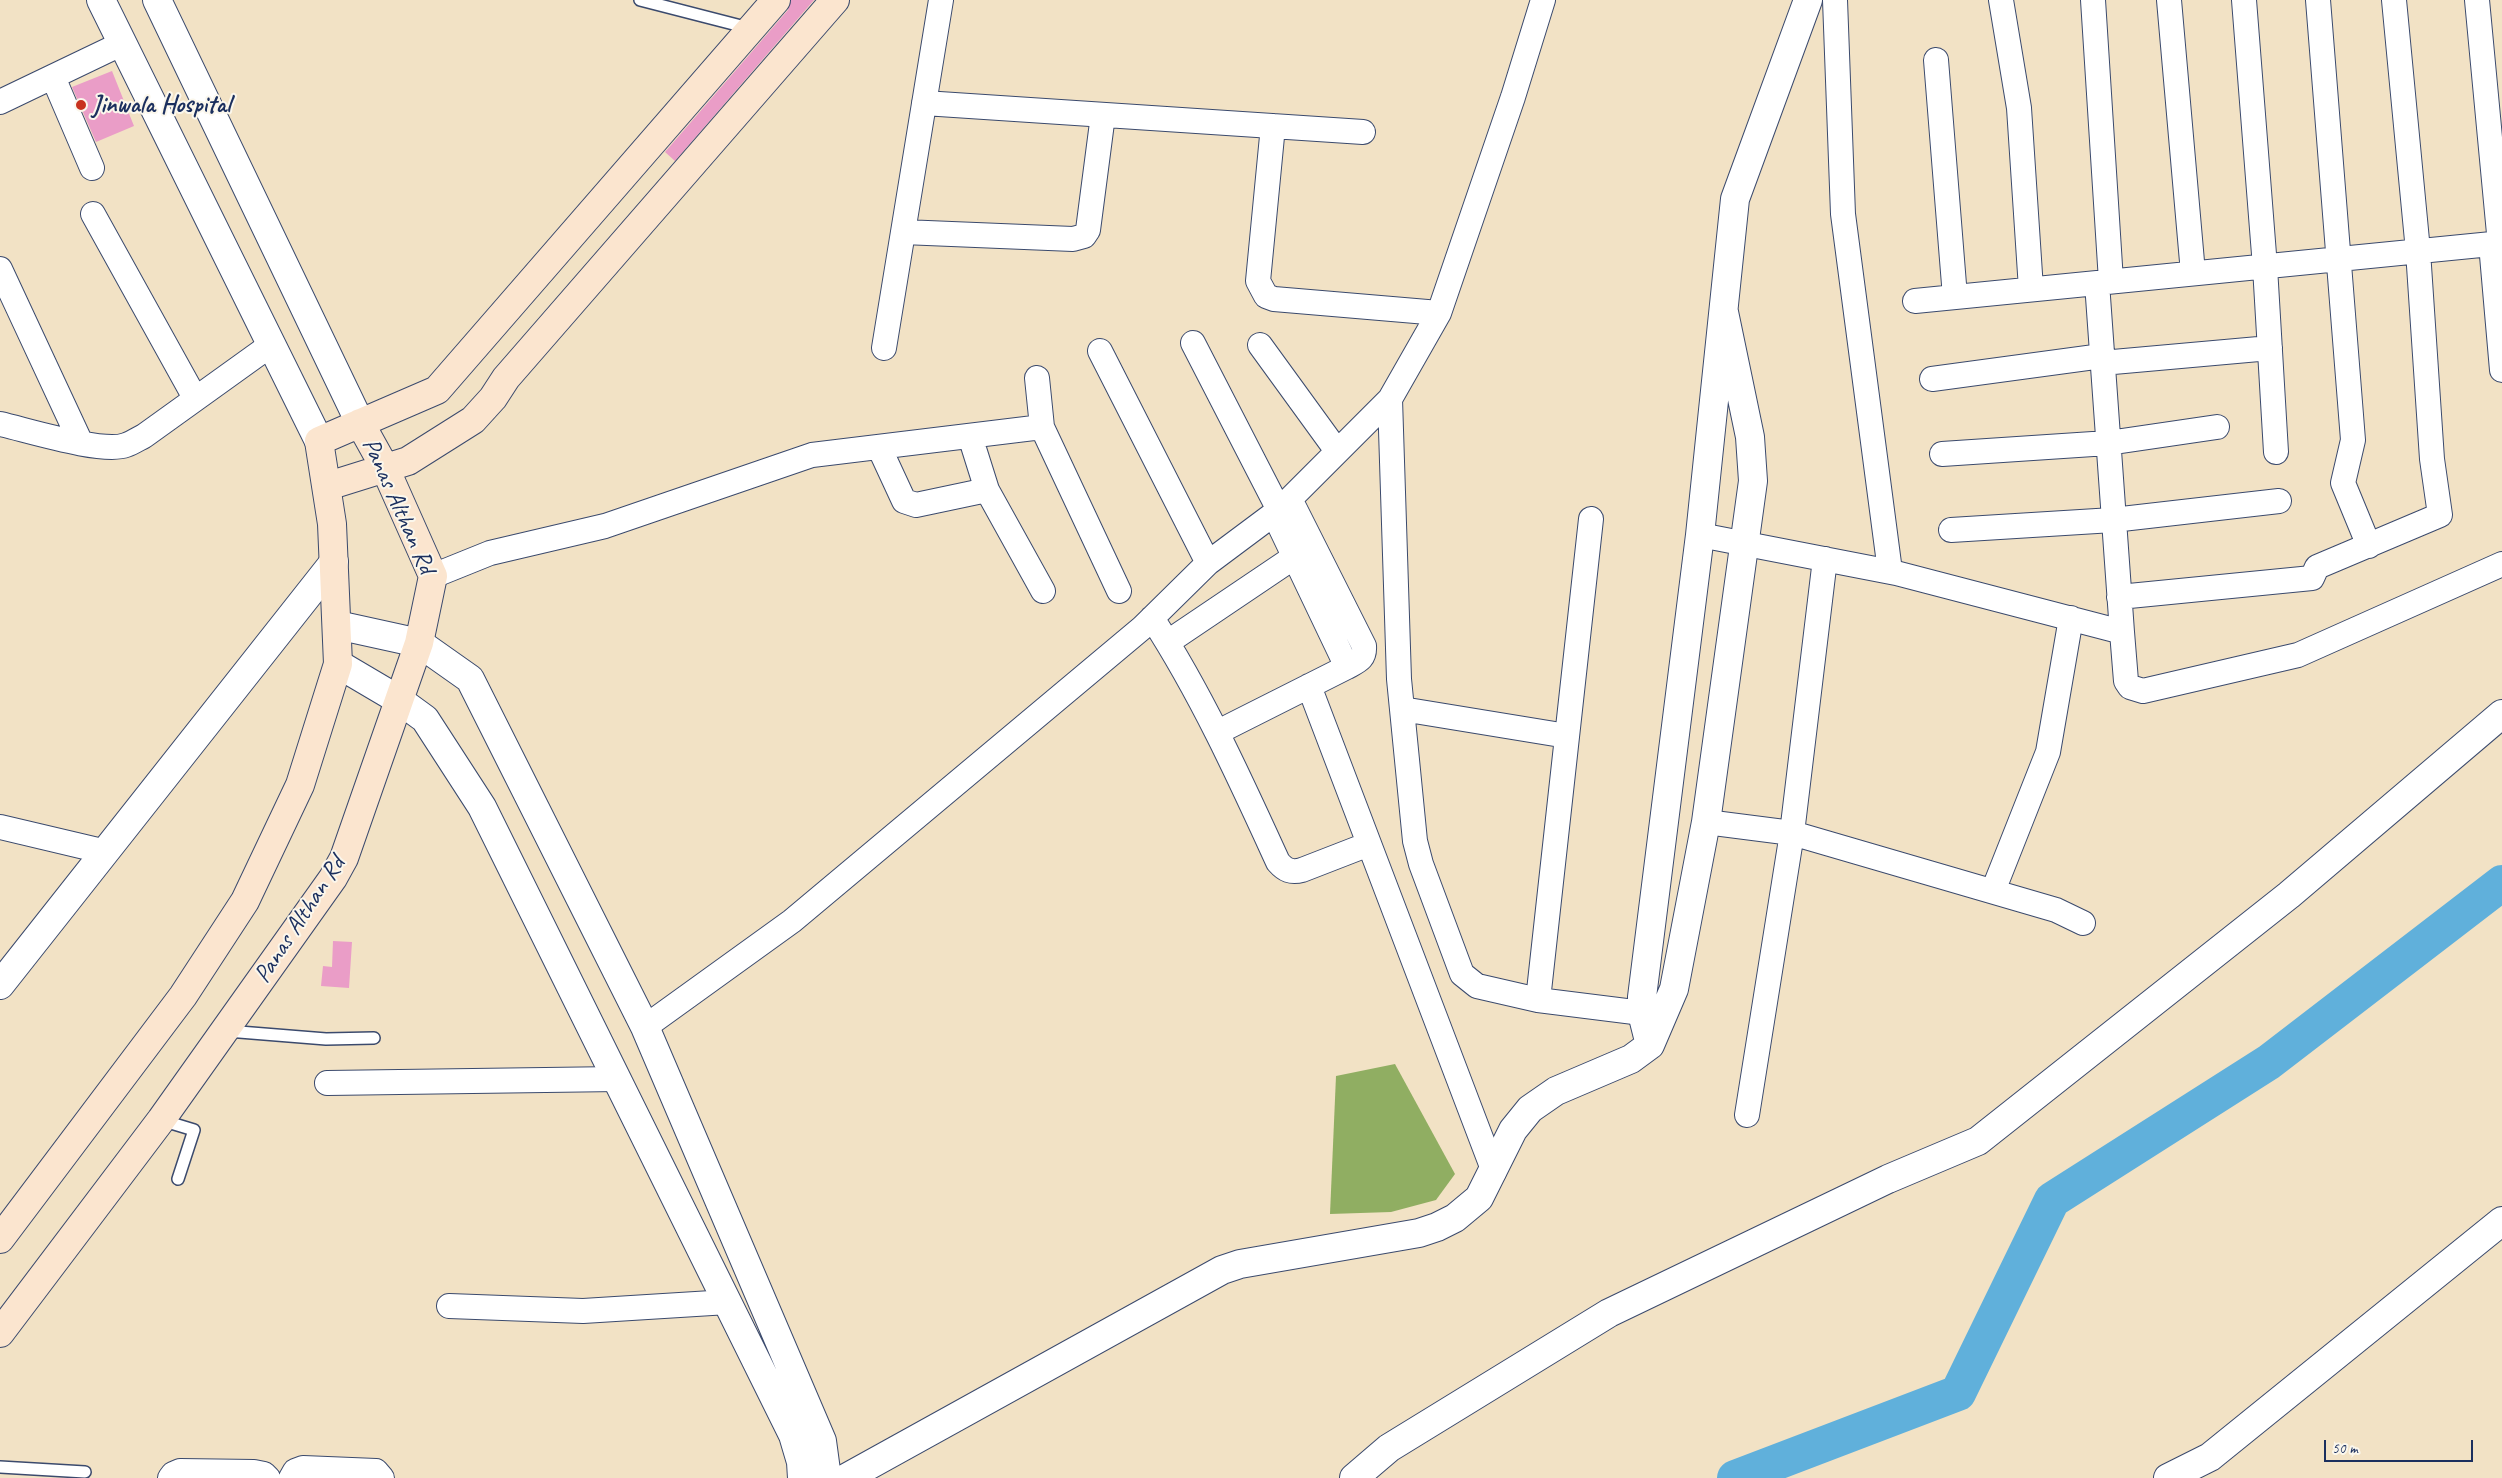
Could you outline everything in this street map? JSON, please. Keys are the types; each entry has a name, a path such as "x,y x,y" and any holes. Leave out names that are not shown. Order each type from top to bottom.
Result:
{"main road":[{"path":"319,441 437,390 776,0"},
{"path":"328,486 408,460 473,420 493,398 506,378 835,0"},
{"name":"Panas Althan Rd","path":"0,1333 227,1031 333,878 344,858 419,643 433,576 385,468 360,423"},
{"name":"Panas Althan Rd","path":"0,1239 155,1034 245,901 300,785 338,664 334,562 328,486 319,441"}],"street":[{"path":"102,0 319,441"},
{"path":"157,0 360,423"},
{"path":"884,348 941,0"},
{"path":"645,1027 792,921 1152,618 1208,563 1281,507 1390,399 1439,313 1513,97 1543,0"},
{"path":"1650,1045 1642,1013 1642,997 1700,535 1735,199 1808,0"},
{"path":"1835,0 1843,214 1890,571"},
{"path":"2001,0 2018,108 2031,289"},
{"path":"2093,0 2104,282 2102,360 2126,681 2130,687 2142,691 2298,655 2502,564"},
{"path":"2169,0 2193,274"},
{"path":"2244,0 2265,267 2276,452"},
{"path":"2318,0 2353,440 2343,484 2368,546"},
{"path":"2119,597 2312,578 2317,567 2440,515 2432,459 2418,252 2394,0"},
{"path":"2477,0 2497,165 2502,370"},
{"path":"0,102 123,43"},
{"path":"1936,60 1956,297"},
{"path":"53,77 92,168"},
{"path":"924,104 1363,132"},
{"path":"903,232 1073,239 1084,236 1088,230 1103,115"},
{"path":"1274,126 1258,282 1266,296 1274,299 1439,313"},
{"path":"93,214 195,398"},
{"path":"1915,301 2498,244"},
{"path":"0,269 81,443"},
{"path":"846,1478 1214,1273 1240,1264 1419,1233 1455,1218 1479,1198 1494,1172 1513,1130 1530,1108 1556,1091 1631,1059 1650,1045 1674,989 1706,822 1745,543 1753,459 1724,312"},
{"path":"1192,343 1303,551 1364,646 1365,654 1362,660 1218,732"},
{"path":"0,424 81,443 112,447 126,446 144,436 272,344"},
{"path":"1260,345 1337,451"},
{"path":"1932,379 2102,360 2270,348"},
{"path":"1100,352 1208,563"},
{"path":"1037,378 1042,427 1120,591"},
{"path":"1390,399 1402,710 1415,841 1421,864 1462,974 1477,986 1538,1000 1642,1013"},
{"path":"433,576 490,553 605,526 812,455 1042,427"},
{"path":"1942,454 2108,443 2217,427"},
{"path":"970,436 987,490 1043,591"},
{"path":"879,447 904,501 909,504 916,505 987,490"},
{"path":"1951,530 2113,520 2279,501"},
{"path":"1538,1000 1591,519"},
{"path":"1700,535 1890,571 2122,632"},
{"path":"1168,642 1303,551"},
{"path":"1747,1115 1792,833 1825,559"},
{"path":"0,985 334,562"},
{"path":"1152,618 1168,642 1218,732 1278,862 1284,869 1293,872 1302,870 1369,844"},
{"path":"1993,892 2048,752 2071,618"},
{"path":"337,625 419,643 470,679 645,1027 822,1441 827,1478"},
{"path":"338,664 399,700 425,719 482,807 793,1435 801,1462 802,1478"},
{"path":"1309,686 1494,1172"},
{"path":"1402,710 1567,736"},
{"path":"1354,1478 1388,1448 1609,1312 1888,1179 1978,1141 2288,895 2502,714"},
{"path":"1706,822 1792,833 2056,910 2083,923"},
{"path":"0,827 106,852"},
{"path":"327,1083 618,1079"},
{"path":"2168,1478 2210,1456 2502,1221"},
{"path":"450,1306 583,1311 728,1302"},
{"path":"291,1478 296,1471 303,1468 376,1471 382,1478"},
{"path":"170,1478 172,1474 180,1471 254,1472 264,1474 268,1478"}],"lane":[{"path":"642,0 751,28"},
{"path":"227,1031 326,1039 374,1038"},
{"path":"161,1120 194,1130 178,1179"},
{"path":"0,1467 85,1472"}],"green space":[{"path":"1395,1064 1455,1174 1436,1200 1391,1212 1330,1214 1336,1076"}],"building":[{"path":"791,0 814,0 675,161 665,152 788,10"},
{"path":"112,71 134,126 96,142 72,87"},
{"path":"333,941 352,942 349,988 321,986 323,966 332,967"}],"waterway":[{"path":"1735,1478 1958,1393 2052,1200 2269,1062 2502,883"}],"place":[{"name":"Jinwala Hospital","path":"81,105"}]}
